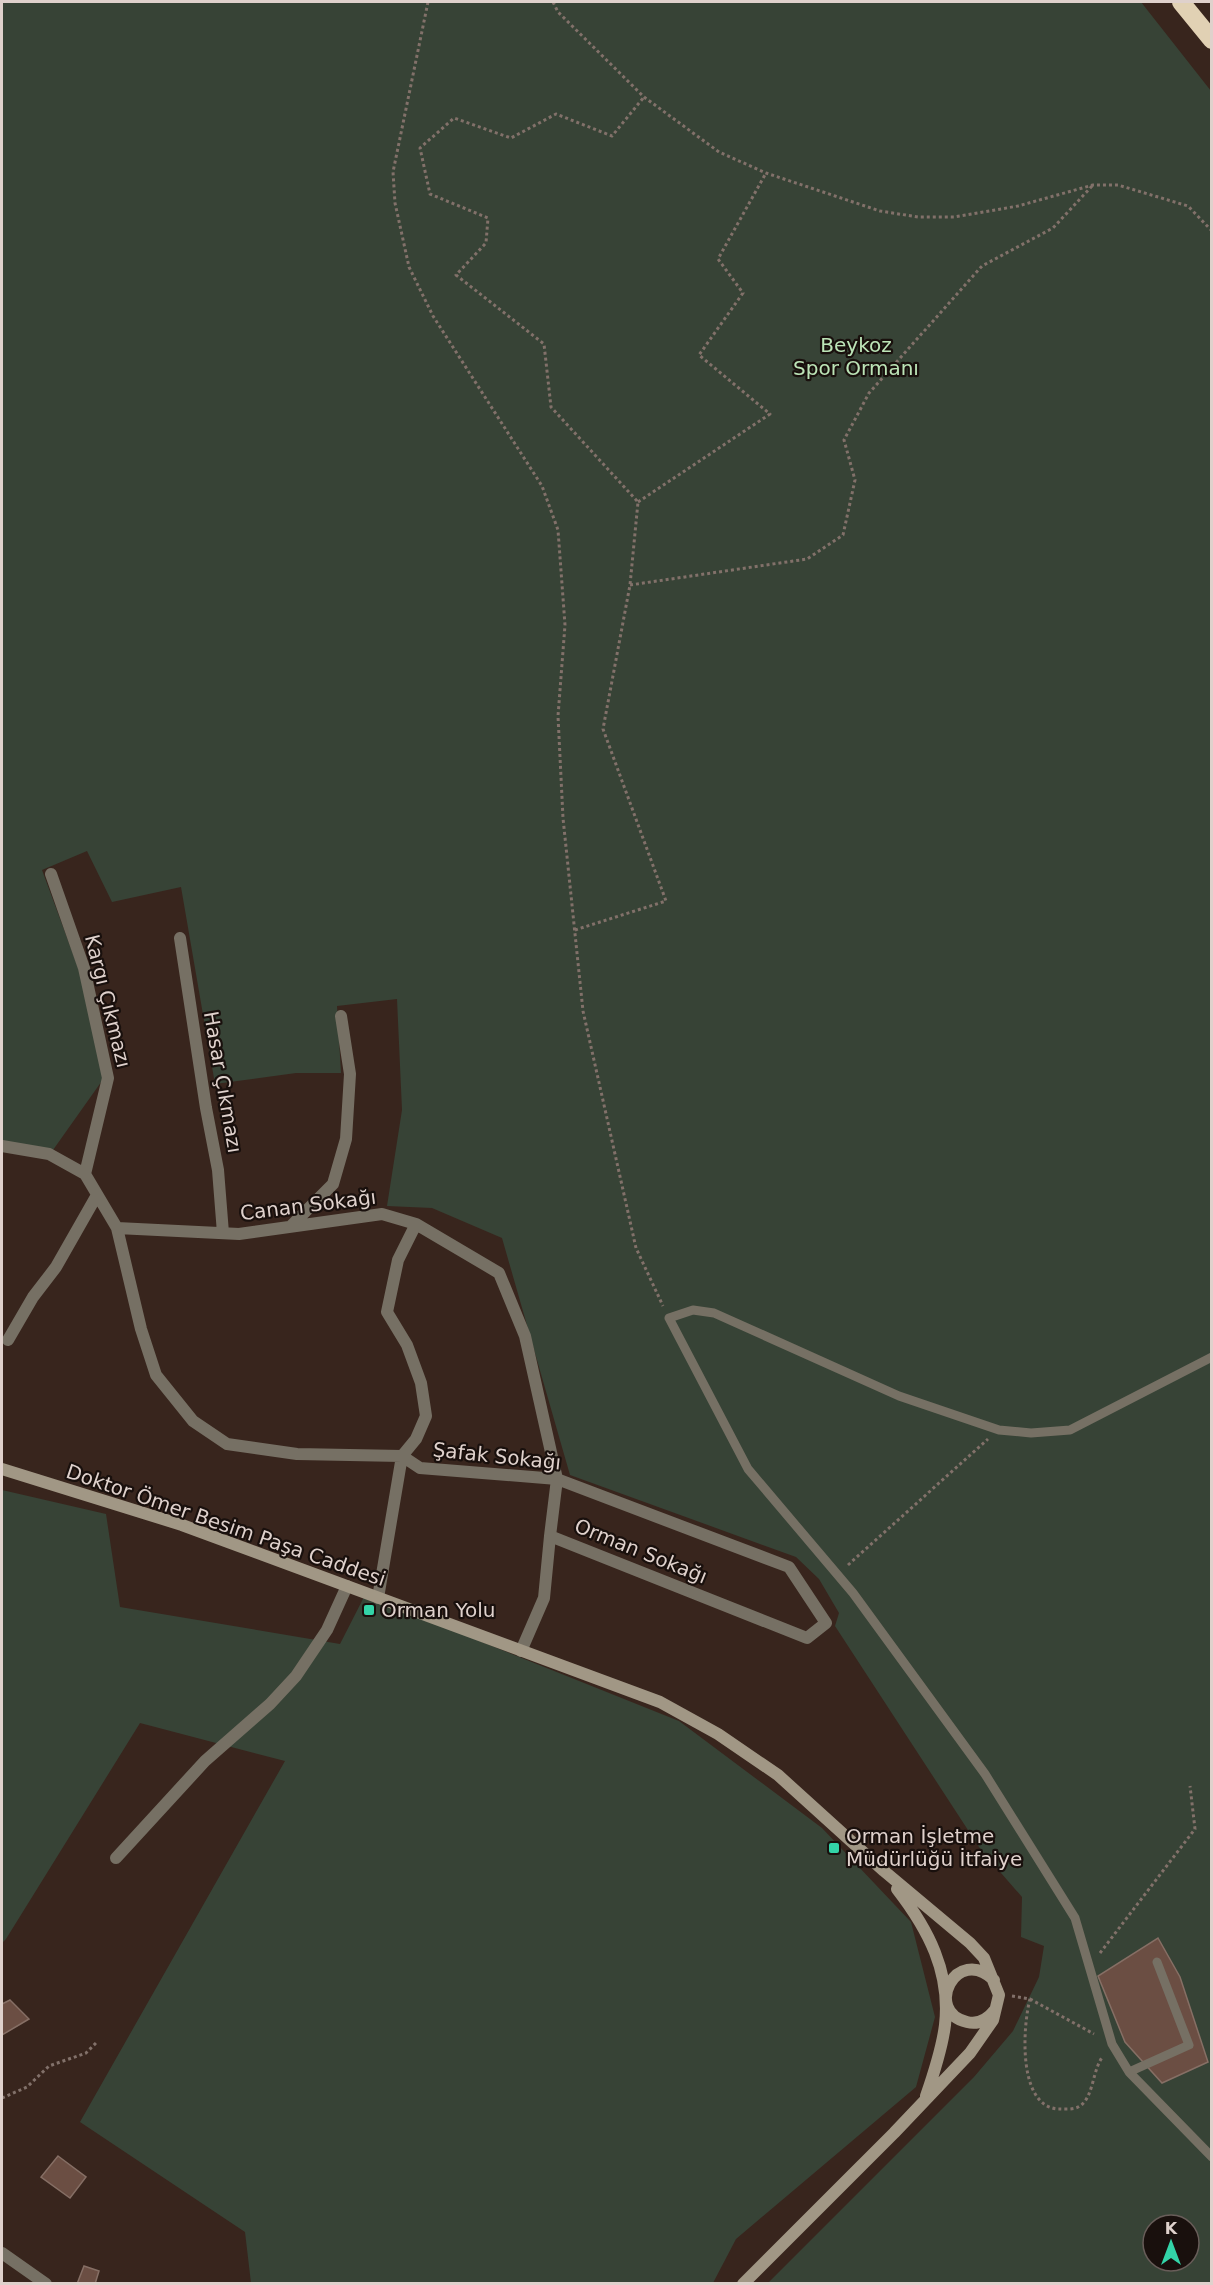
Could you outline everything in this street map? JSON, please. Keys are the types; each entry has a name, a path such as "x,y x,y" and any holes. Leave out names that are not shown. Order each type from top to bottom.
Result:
{"highway":[{"path":"1181,2 1212,40"}],"street":[{"name":"Kargı Çıkmazı","path":"51,874 84,968 108,1078 85,1174"},
{"name":"Hasar Çıkmazı","path":"180,938 206,1108 218,1170 223,1233"},
{"path":"290,1227 333,1184 346,1139 350,1074 341,1017"},
{"path":"2,1146 49,1154 85,1174 117,1228"},
{"path":"8,1340 33,1297 56,1267 97,1195"},
{"name":"Canan Sokağı","path":"117,1228 239,1234 382,1214 416,1224 499,1274 525,1336 557,1479 550,1536"},
{"path":"378,1598 402,1456 416,1439 426,1416 421,1383 406,1346 387,1312 398,1260 416,1224"},
{"name":"Şafak Sokağı","path":"117,1228 141,1329 156,1375 193,1421 227,1444 297,1454 402,1456 420,1467 557,1479 789,1568 826,1623"},
{"name":"Doktor Ömer Besim Paşa Caddesi","path":"2,1469 182,1526 660,1702 718,1734 778,1775 884,1871 970,1943 984,1958 998,1995"},
{"name":"Orman Sokağı","path":"521,1651 544,1598 550,1536 807,1638 826,1623"},
{"path":"116,1858 205,1761 270,1704 296,1676 327,1630 347,1586"},
{"path":"884,1871 919,1918 937,1954 949,2010 955,2017 972,2023 988,2018 994,2012 998,1995"},
{"path":"743,2283 970,2054 993,2020 998,1995 994,1980 981,1971 965,1971 952,1979 946,1997 941,2048 926,2098"},
{"path":"2,2253 46,2283"}],"lane":[{"path":"1212,1358 1070,1430 1031,1434 999,1430 899,1396 714,1313 693,1310 669,1318 748,1469 838,1575 985,1774 1075,1918 1091,1966 1112,2044 1129,2072 1212,2157"},
{"path":"1129,2072 1189,2045 1157,1962"}],"path":[{"path":"428,2 393,172 395,203 409,267 433,316 543,486 558,530 565,625 558,728 563,818 583,1011 636,1248 669,1318"},
{"path":"553,2 558,12 644,97 719,152 766,173 880,211 918,217 954,217 1018,206 1093,185 1118,185 1188,206 1212,231"},
{"path":"574,930 666,901 603,729 630,585 638,502 551,407 544,344 456,275 486,243 488,218 430,194 420,148 454,118 511,138 556,114 612,136 644,97"},
{"path":"638,502 770,414 699,355 743,293 718,259 766,173"},
{"path":"630,585 807,559 843,535 855,480 844,440 869,393 982,266 1053,228 1093,185"},
{"path":"838,1575 999,1430"},
{"path":"1091,1966 1195,1829 1190,1786"},
{"path":"998,1995 1030,1999 1112,2044 1098,2063 1089,2094 1080,2106 1067,2110 1053,2109 1041,2100 1031,2086 1026,2067 1025,2026 1030,1999"},
{"path":"2,2098 27,2087 49,2066 86,2053 97,2042"}],"green space":[{"name":"Beykoz Spor Ormanı","path":"2,2 1141,2 1211,91 1211,2283 768,2283 974,2077 1013,2031 1039,1977 1044,1946 1021,1937 1022,1897 981,1850 835,1626 839,1613 819,1579 796,1557 570,1475 502,1238 432,1208 387,1206 402,1110 397,999 337,1006 341,1073 296,1073 215,1084 181,887 112,902 87,851 42,870 79,970 104,1078 53,1150 2,1141"},
{"path":"2,1490 106,1514 120,1607 340,1644 365,1595 679,1721 822,1828 911,1922 935,2017 916,2087 736,2239 713,2283 251,2283 245,2232 80,2122 285,1761 140,1723 2,1943"}],"building":[{"path":"1158,1938 1180,1977 1208,2062 1162,2083 1125,2042 1098,1976"},
{"path":"10,2000 29,2019 2,2035 2,2004"},
{"path":"58,2156 86,2177 70,2198 41,2177"},
{"path":"84,2266 99,2271 95,2284 77,2284"}],"place":[{"name":"Orman Yolu","path":"369,1610"},
{"name":"Orman İşletme Müdürlüğü İtfaiye","path":"834,1848"}]}
